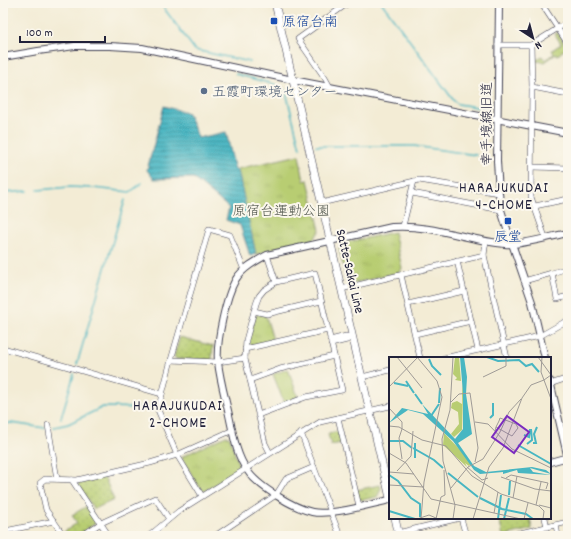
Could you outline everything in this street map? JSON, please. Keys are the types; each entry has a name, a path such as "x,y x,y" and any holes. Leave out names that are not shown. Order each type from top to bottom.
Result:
{"main road":[{"name":"Satte-Sakai Line","path":"275,3 389,495"},
{"path":"395,519 399,534"}],"street":[{"path":"330,87 298,39 348,3"},
{"name":"幸手境線旧道","path":"498,3 497,162 501,210 532,302 545,357"},
{"path":"541,3 568,44"},
{"path":"498,45 531,46 568,22"},
{"path":"3,57 62,48 110,46 142,48 293,80 568,133"},
{"path":"531,46 531,197 545,237"},
{"path":"532,87 567,93"},
{"path":"532,167 568,168"},
{"path":"321,203 419,180 499,193"},
{"path":"403,226 414,181"},
{"path":"412,193 501,210"},
{"path":"535,206 568,199"},
{"path":"389,499 331,512 318,513 306,510 276,495 256,480 246,468 239,453 218,362 219,337 230,294 236,279 252,263 267,255 378,229 403,226 428,229 486,241 512,244 568,232"},
{"path":"202,496 177,455 158,410 171,360 210,229 230,235 244,270"},
{"path":"486,241 484,255 508,357"},
{"path":"267,255 276,282"},
{"path":"341,289 484,255"},
{"path":"457,261 478,350"},
{"path":"524,281 568,268"},
{"path":"552,272 557,299 568,296"},
{"path":"258,415 306,397 342,390 315,273 276,282 264,290 259,296 246,340 245,358 258,415 265,443 270,453"},
{"path":"401,275 420,357"},
{"path":"408,304 464,291"},
{"path":"254,311 267,314 321,301"},
{"path":"448,357 540,336 568,320"},
{"path":"414,334 471,321"},
{"path":"245,349 328,330"},
{"path":"331,342 347,340 353,337"},
{"path":"3,348 162,394"},
{"path":"250,380 280,369 334,356"},
{"path":"171,360 218,362 245,358"},
{"path":"362,377 389,370"},
{"path":"551,383 568,378"},
{"path":"551,387 568,458 551,462"},
{"path":"149,536 155,534 179,511 320,422 389,406"},
{"path":"338,418 358,506"},
{"path":"48,425 56,479"},
{"path":"64,536 46,510 40,483 45,479 77,480 143,465 177,455 233,430"},
{"path":"301,433 340,536"},
{"path":"215,536 276,495 286,479 314,467"},
{"path":"72,480 109,536"},
{"path":"81,536 101,523 154,498 169,519"},
{"path":"385,536 399,534 457,519"},
{"path":"461,519 466,536"},
{"path":"545,519 547,527"},
{"path":"6,536 5,531 54,521"},
{"path":"507,536 568,522"},
{"path":"556,525 558,536"}],"green space":[{"path":"558,33 568,48 568,55 564,50 545,62 535,61 542,56 545,60 554,54 552,50 561,44 555,34"},
{"name":"原宿台運動公園","path":"299,155 304,181 308,180 320,230 314,239 272,249 256,255 237,169"},
{"path":"394,232 402,268 400,272 351,284 347,281 339,249 344,243"},
{"path":"256,315 266,316 273,340 250,345 248,343"},
{"path":"180,337 213,346 211,360 176,359 174,356"},
{"path":"288,369 298,397 284,403 273,374"},
{"path":"339,431 342,443 331,445 328,434"},
{"path":"226,436 230,438 239,469 205,491 202,491 182,459 183,456"},
{"path":"104,476 114,500 94,509 78,485 80,482"},
{"path":"380,485 381,489 377,497 362,500 359,499 356,490"},
{"path":"87,506 96,520 96,523 76,536 66,536 64,532 77,523 72,515"},
{"path":"499,519 530,519 532,529 503,536"}],"water":[{"path":"164,106 188,113 198,138 226,132 235,170 238,170 256,254 250,256 240,225 226,220 229,208 193,178 154,179 147,170"}],"waterway":[{"path":"160,3 195,50 250,62"},
{"path":"382,3 454,101 458,104 489,109"},
{"path":"236,74 280,86 286,92 300,148"},
{"path":"316,146 414,146 476,155"},
{"path":"38,190 69,187 130,192 142,183"},
{"path":"3,193 28,191"},
{"path":"77,364 125,200"},
{"path":"61,418 74,374"},
{"path":"54,427 68,424 103,407 154,408"},
{"path":"3,424 11,423 45,428"}],"place":[{"name":"原宿台南","path":"274,21"},
{"name":"五霞町環境センター","path":"204,91"},
{"name":"辰堂","path":"508,221"}],"district":[{"name":"HARAJUKUDAI 4-CHOME","path":"504,196"},
{"name":"HARAJUKUDAI 2-CHOME","path":"178,414"}]}
